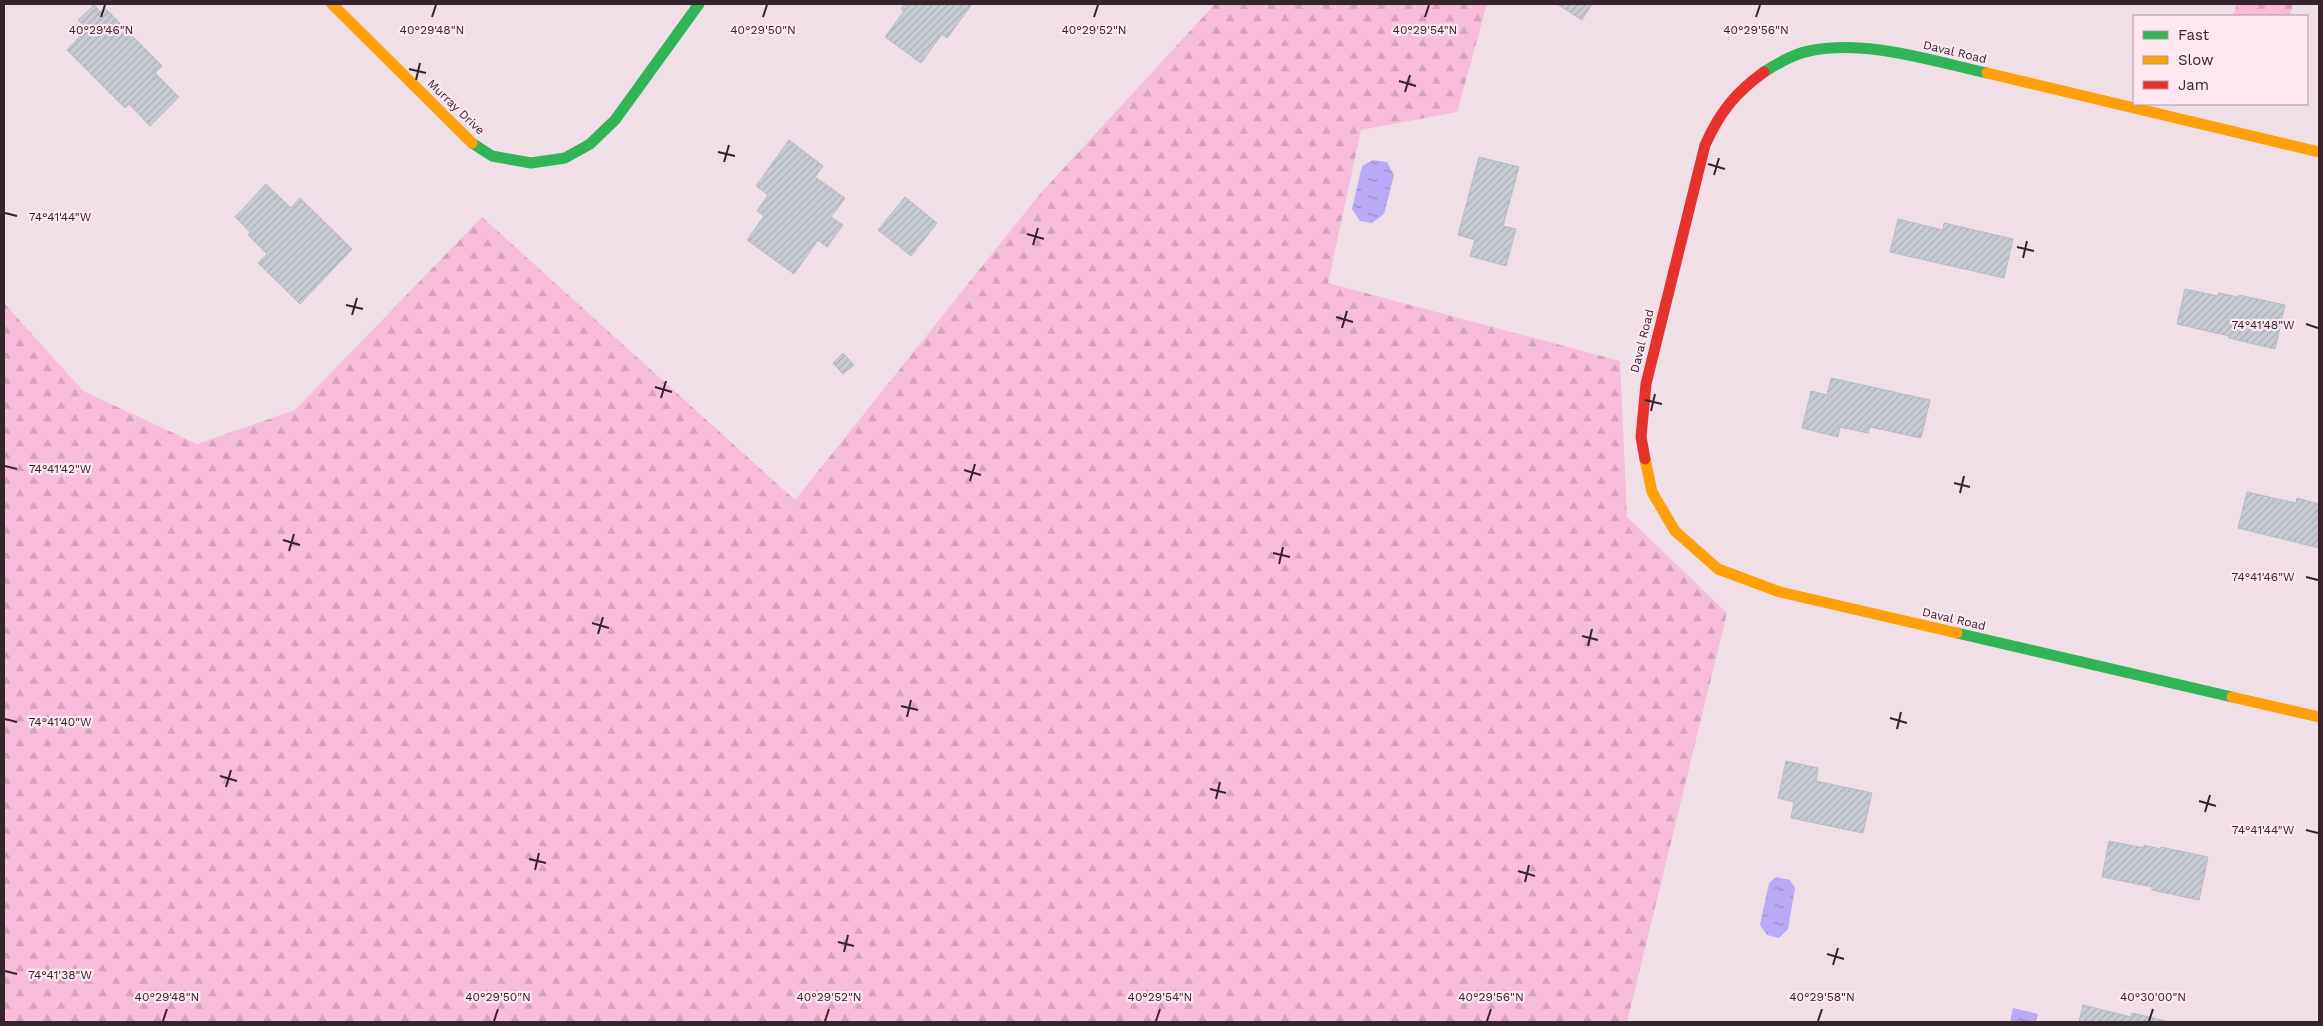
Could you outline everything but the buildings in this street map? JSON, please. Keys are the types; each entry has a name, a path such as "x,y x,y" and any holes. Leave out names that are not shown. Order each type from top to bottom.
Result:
{"street":[{"name":"Murray Drive","path":"332,4 473,144 492,156 531,163 565,158 590,144 615,120 699,4"},
{"name":"Daval Road","path":"2319,152 1909,55 1862,49 1819,49 1786,60 1752,79 1722,112 1705,145 1646,384 1641,437 1652,492 1675,531 1718,569 1780,592 2319,717"}],"green space":[{"path":"1215,4 1487,4 1457,112 1361,130 1328,283 1620,361 1627,517 1727,613 1627,1022 4,1022 4,303 83,391 197,444 295,410 482,217 795,500 1039,195"},
{"path":"2237,4 2294,4 2289,15 2233,15"}],"water":[{"path":"1373,160 1387,162 1394,175 1384,214 1372,223 1360,221 1352,209 1362,166"},
{"path":"1776,877 1790,880 1795,888 1788,929 1779,938 1767,935 1760,925 1769,883"},
{"path":"2013,1008 2038,1014 2036,1022 2010,1022"}],"traffic: fast":[{"path":"472,143 492,156 531,163 565,158 590,144 615,120 699,4"},
{"path":"1764,72 1786,59 1803,52 1831,48 1853,48 1899,53 1987,73"},
{"path":"1957,633 2232,697"}],"traffic: slow":[{"path":"332,4 472,143"},
{"path":"1987,73 2319,152"},
{"path":"1645,459 1652,492 1675,531 1718,569 1780,592 1957,633"},
{"path":"2232,697 2319,717"}],"traffic: jam":[{"path":"1645,459 1641,437 1646,384 1705,145 1716,123 1729,104 1764,72"}]}
